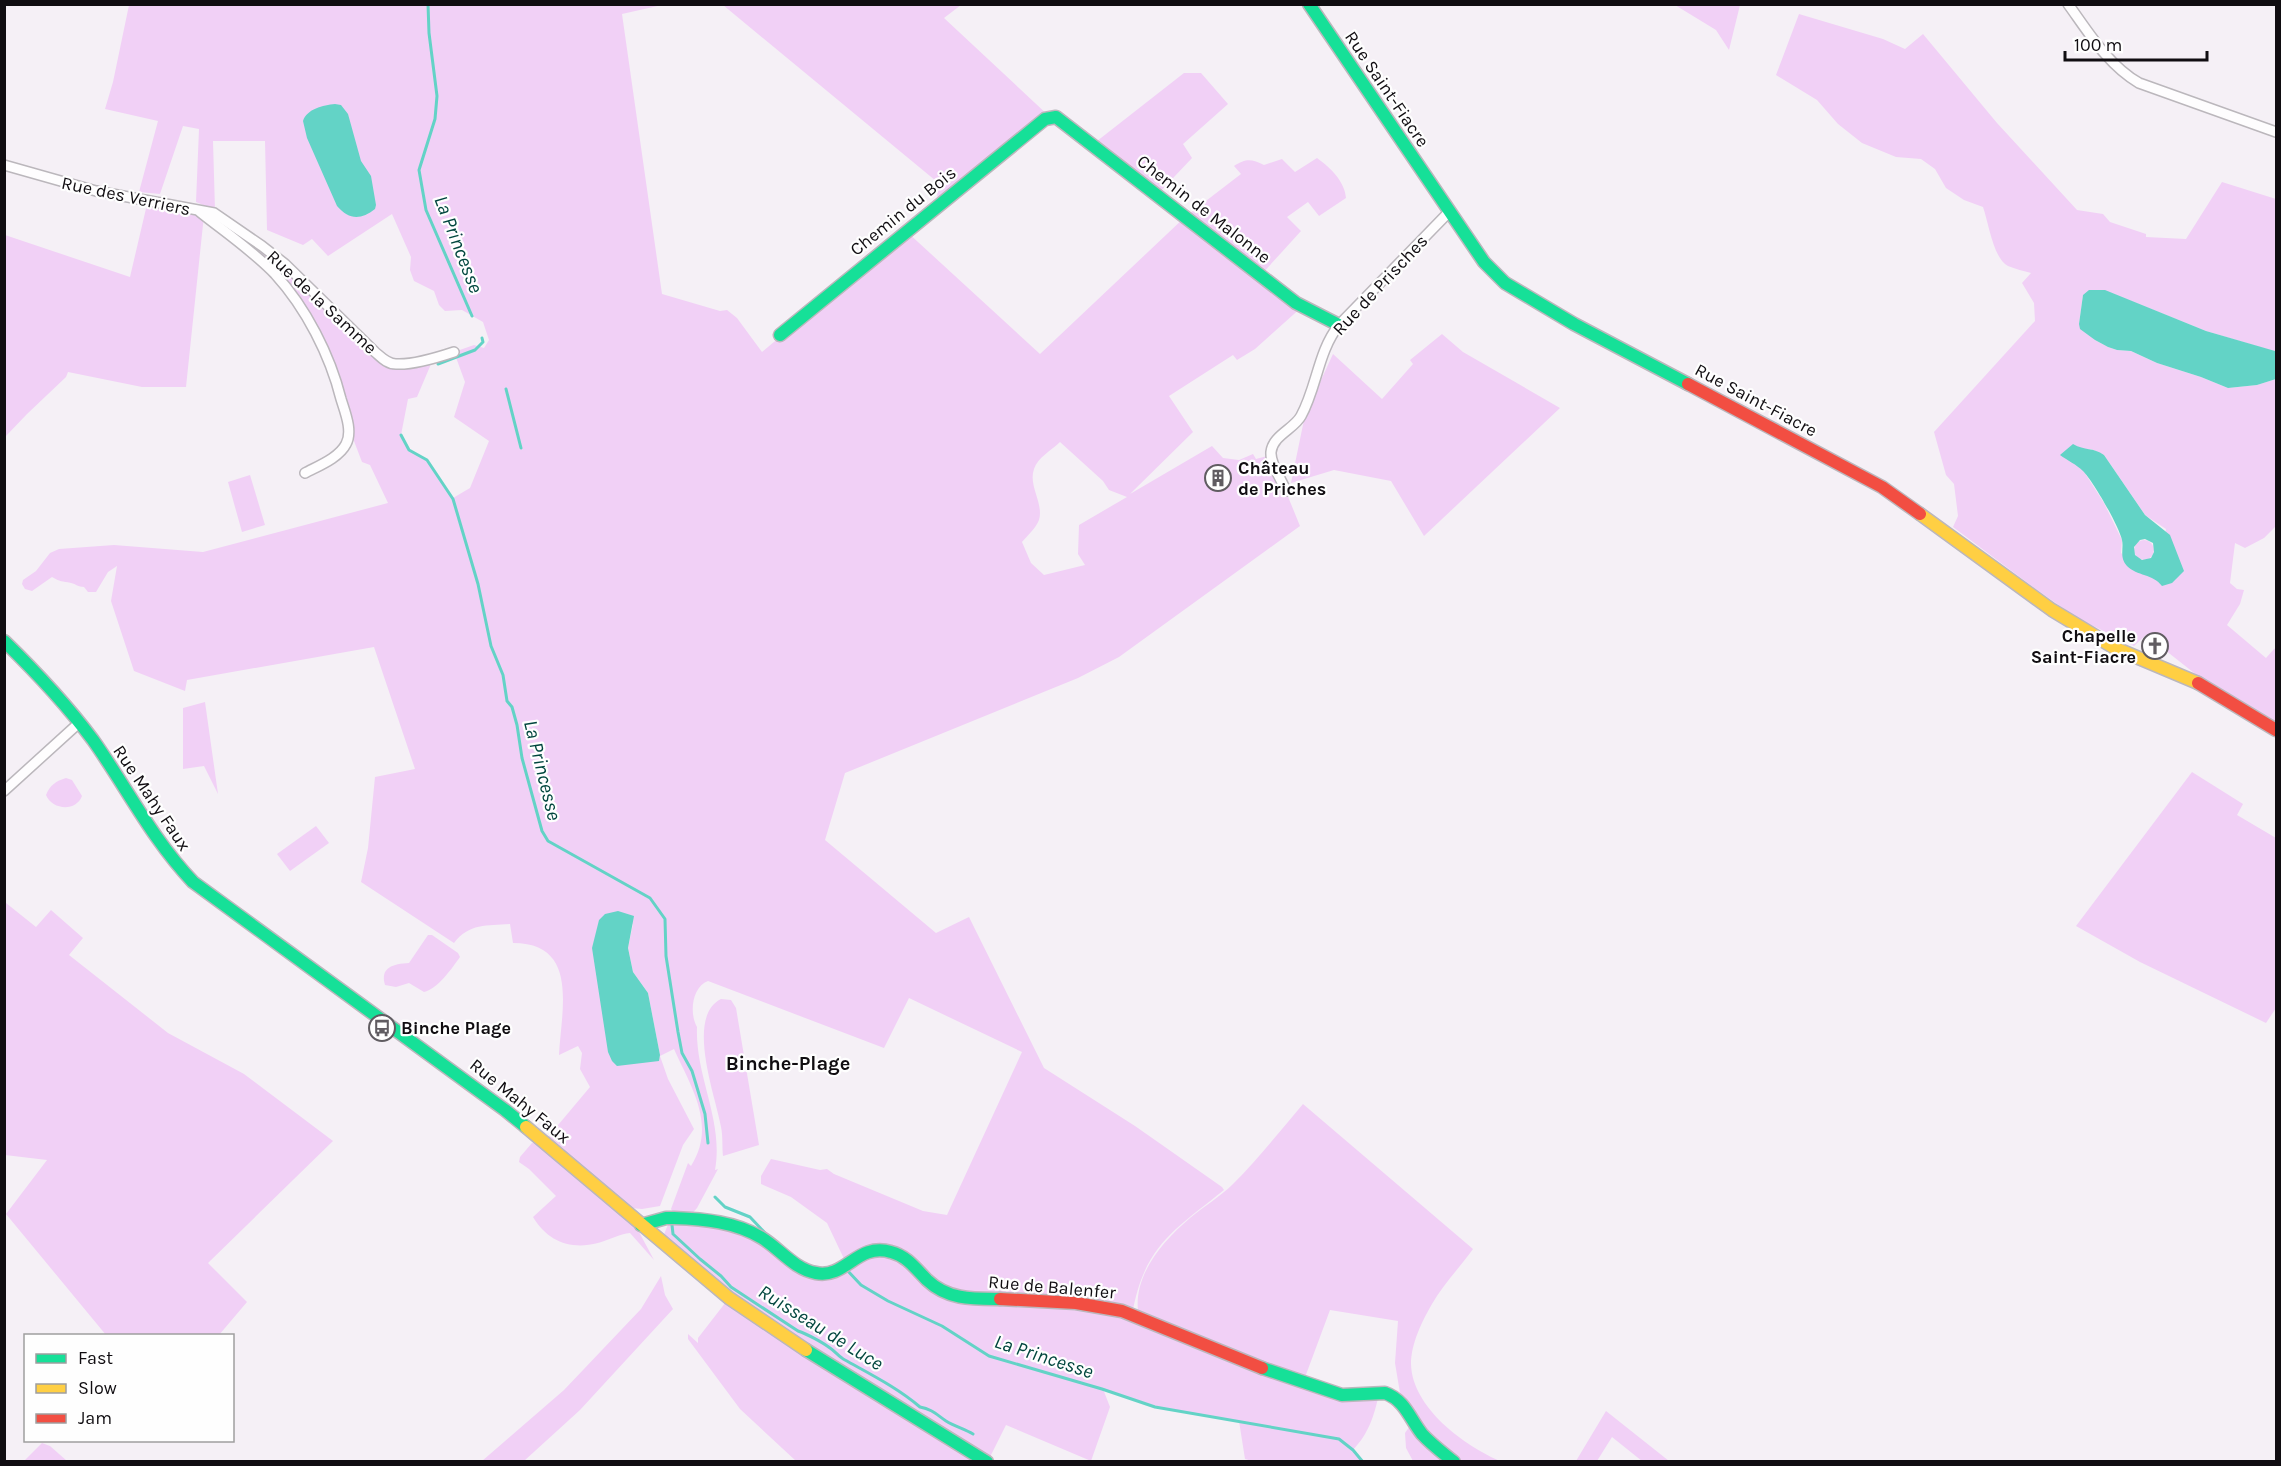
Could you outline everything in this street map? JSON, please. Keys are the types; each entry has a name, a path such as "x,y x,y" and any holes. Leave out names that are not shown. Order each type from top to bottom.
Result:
{"street":[{"name":"Rue Saint-Fiacre","path":"1309,4 1449,212 1484,262 1504,283 1574,324 1882,487 2052,610 2115,648 2194,681 2277,730"},
{"path":"2068,4 2109,60 2126,76 2277,132"},
{"name":"Chemin de Malonne","path":"1050,117 1056,117 1296,303 1339,325"},
{"name":"Chemin du Bois","path":"780,335 938,204 1050,117"},
{"name":"Rue des Verriers","path":"4,165 72,186 198,211 274,272 292,295 322,347 336,379 349,428 346,445 330,459 305,473"},
{"name":"Rue de la Samme","path":"198,211 214,213 262,246 293,272 375,352 389,362 407,363 454,352"},
{"name":"Rue de Prisches","path":"1286,491 1271,455 1273,446 1282,434 1300,418 1330,338 1339,325 1449,212"},
{"name":"Rue Mahy Faux","path":"4,641 80,722 151,834 173,863 193,882 506,1110 729,1298 777,1332 987,1461"},
{"path":"4,791 80,722"},
{"name":"Rue de Balenfer","path":"641,1225 674,1218 735,1226 763,1239 810,1271 830,1274 861,1253 886,1250 904,1257 937,1290 960,1298 1015,1299 1114,1309 1333,1393 1391,1394 1403,1405 1427,1438 1454,1461"}],"shaded area":[{"path":"129,5 662,5 622,14 662,294 720,311 727,310 737,318 762,352 906,231 1040,354 1185,217 1241,174 1234,166 1246,161 1264,165 1282,159 1295,172 1317,158 1332,171 1343,186 1346,198 1319,216 1308,202 1287,217 1301,231 1261,275 1303,306 1255,349 1237,360 1233,355 1169,396 1193,432 1130,494 1212,446 1223,458 1239,460 1253,454 1256,459 1271,455 1300,526 1119,657 1078,678 845,773 825,840 936,933 969,917 1044,1068 1135,1126 1224,1190 1163,1242 1144,1272 1132,1315 1325,1390 1379,1394 1370,1424 1353,1450 1363,1461 1252,1461 1245,1459 1239,1421 1155,1407 1103,1389 1110,1407 1091,1461 1006,1425 988,1461 796,1461 740,1409 688,1339 688,1334 698,1343 698,1338 729,1298 663,1237 688,1163 691,1166 702,1136 699,1106 674,1049 660,1056 668,1079 694,1129 683,1145 660,1206 631,1208 548,1137 590,1087 580,1069 582,1053 578,1046 559,1055 562,983 558,967 549,954 534,946 513,943 510,924 472,929 454,943 361,882 368,848 375,777 415,769 374,647 187,680 185,691 134,671 111,601 117,566 108,572 96,592 88,592 84,587 52,577 32,591 25,589 22,584 23,580 36,571 50,553 59,549 114,545 203,552 388,503 370,465 362,462 349,428 336,379 292,295 238,243 214,213 262,246 389,362 434,357 417,397 408,399 401,435 409,450 427,460 453,498 470,488 489,441 454,417 465,382 454,352 474,345 484,348 489,340 483,322 462,310 445,311 439,305 434,291 414,281 410,270 411,257 392,214 328,256 312,239 303,245 267,230 265,141 213,141 215,210 196,202 199,129 183,126 160,194 139,192 158,121 105,109","holes":["1060,442 1103,481 1109,490 1127,497 1079,525 1078,554 1085,565 1044,575 1031,563 1022,542 1034,529 1040,514 1033,482 1034,469 1042,458","633,924 628,948 633,972 648,993 660,1055 658,1061 592,948","708,981 884,1048 909,998 1022,1052 947,1215 923,1211 827,1169 820,1170 771,1159 761,1176 761,1184 791,1197 827,1223 846,1263 820,1274 735,1226 688,1218 697,1208 718,1169 715,1170 716,1134 700,1063 697,1027 693,1015 695,994"]},
{"path":"723,5 961,5 944,18 1050,117 938,204 936,181"},
{"path":"1675,5 1740,5 1729,50 1716,30"},
{"path":"1799,14 1883,39 1905,49 1923,34 1997,123 2077,210 2103,214 2110,222 2146,234 2146,237 2186,239 2222,182 2276,199 2276,352 2206,331 2111,293 2083,295 2079,324 2095,340 2108,347 2131,351 2157,363 2228,388 2257,385 2276,379 2276,528 2264,538 2245,548 2235,543 2230,583 2237,589 2244,590 2240,604 2227,625 2266,658 2276,648 2276,725 2203,680 2146,635 2134,646 2077,618 1953,527 1958,516 1954,484 1946,475 1934,432 2035,321 2034,303 2022,283 2031,273 2008,266 2003,262 1992,240 1983,207 1964,200 1946,188 1935,169 1921,159 1896,157 1862,143 1838,124 1817,100 1776,75","holes":["2091,449 2104,455 2145,515 2166,529 2157,580 2121,553 2122,540 2104,503 2083,470 2084,451"]},
{"path":"1184,73 1201,73 1228,104 1183,144 1192,158 1157,195 1092,145"},
{"path":"335,104 341,105 348,114 361,161 371,176 375,209 360,217 346,214 337,206 307,138 303,121 308,113"},
{"path":"148,200 204,215 186,387 142,387 68,372 66,377 5,437 5,235 130,277"},
{"path":"2089,290 2105,290 2206,331 2275,351 2276,379 2257,385 2228,388 2157,363 2131,351 2108,347 2080,329 2083,295"},
{"path":"1442,334 1463,352 1560,408 1424,536 1391,481 1334,470 1291,483 1305,415 1333,354 1382,399 1413,364 1410,360"},
{"path":"2073,444 2104,455 2145,515 2170,535 2184,571 2172,583 2162,586 2154,579 2135,572 2127,566 2123,559 2120,533 2099,494 2083,471 2060,455","holes":["2145,539 2153,543 2154,552 2151,558 2142,560 2135,555 2134,547 2140,540"]},
{"path":"250,475 265,525 242,532 228,482"},
{"path":"2140,540 2148,540 2154,546 2154,554 2148,560 2140,560 2134,554 2134,546"},
{"path":"205,702 218,794 204,766 183,769 183,708"},
{"path":"2192,772 2243,804 2237,815 2276,838 2276,1008 2266,1023 2140,962 2076,926"},
{"path":"66,778 72,780 82,796 75,805 70,807 53,804 46,795 54,784"},
{"path":"316,826 329,843 290,871 277,854"},
{"path":"5,903 36,927 51,910 83,938 69,955 168,1033 244,1074 333,1141 208,1263 247,1302 220,1334 105,1334 6,1214 47,1160 5,1155"},
{"path":"618,911 634,916 628,948 633,972 648,993 660,1055 659,1061 617,1066 608,1052 592,948 599,920 605,914"},
{"path":"428,935 432,935 458,953 460,957 444,978 424,992 409,983 396,987 385,985 386,970 398,964 409,963"},
{"path":"721,999 731,1000 736,1008 759,1145 723,1156 722,1130 709,1078 704,1040 705,1022 710,1008"},
{"path":"1303,1104 1473,1249 1441,1290 1428,1311 1415,1341 1411,1364 1420,1396 1430,1410 1471,1446 1500,1461 1459,1461 1438,1446 1401,1399 1395,1363 1398,1321 1330,1310 1304,1380 1248,1359 1138,1311 1141,1284 1152,1259 1190,1218 1233,1184"},
{"path":"532,1143 540,1143 628,1217 638,1230 654,1260 630,1233 598,1243 579,1245 561,1242 546,1233 533,1217 556,1196 519,1162 520,1157"},
{"path":"661,1276 665,1295 673,1309 580,1410 524,1461 482,1461 564,1390 641,1309"},
{"path":"1606,1411 1669,1461 1642,1461 1612,1437 1597,1461 1576,1461"},
{"path":"1412,1423 1449,1461 1413,1461 1406,1448 1405,1433"},
{"path":"42,1443 50,1446 67,1461 24,1461"}],"waterway":[{"name":"La Princesse","path":"428,4 429,33 437,96 435,119 419,170 426,210 472,316"},
{"path":"438,364 475,350 483,342 482,338"},
{"path":"506,389 521,448"},
{"name":"La Princesse","path":"401,435 409,450 427,460 453,499 478,584 491,646 503,675 507,701 512,707 517,725 522,758 542,831 548,841 650,898 665,919 666,956 682,1053 692,1071 705,1114 708,1143"},
{"name":"La Princesse","path":"715,1197 725,1207 750,1217 767,1235"},
{"name":"Ruisseau de Luce","path":"672,1225 673,1234 731,1287 798,1331 823,1343 843,1359 893,1387 920,1407 973,1434"},
{"name":"La Princesse","path":"846,1269 861,1285 888,1301 942,1326 989,1356 1155,1407 1339,1439 1363,1462"}],"traffic: fast":[{"path":"1309,4 1484,262 1505,283 1574,324 1688,384"},
{"path":"780,335 1045,119 1056,117 1296,303 1339,325"},
{"path":"4,641 28,664 83,727 152,831 193,882 526,1127"},
{"path":"641,1225 666,1218 720,1222 742,1228 769,1242 794,1263 816,1273 836,1271 869,1252 879,1250 891,1252 907,1260 935,1287 952,1295 1000,1299"},
{"path":"806,1350 987,1462"},
{"path":"1262,1368 1342,1395 1385,1393 1392,1396 1402,1405 1422,1434 1454,1462"}],"traffic: slow":[{"path":"1920,514 2052,610 2115,648 2198,683"},
{"path":"526,1127 729,1298 806,1350"}],"traffic: jam":[{"path":"1688,384 1882,487 1920,514"},
{"path":"2198,683 2276,730"},
{"path":"1000,1299 1076,1303 1122,1311 1262,1368"}],"place":[{"name":"Château de Priches","path":"1218,478"},
{"name":"Chapelle Saint-Fiacre","path":"2155,646"},
{"name":"Binche Plage","path":"382,1028"}],"district":[{"name":"Binche-Plage","path":"788,1063"}]}
